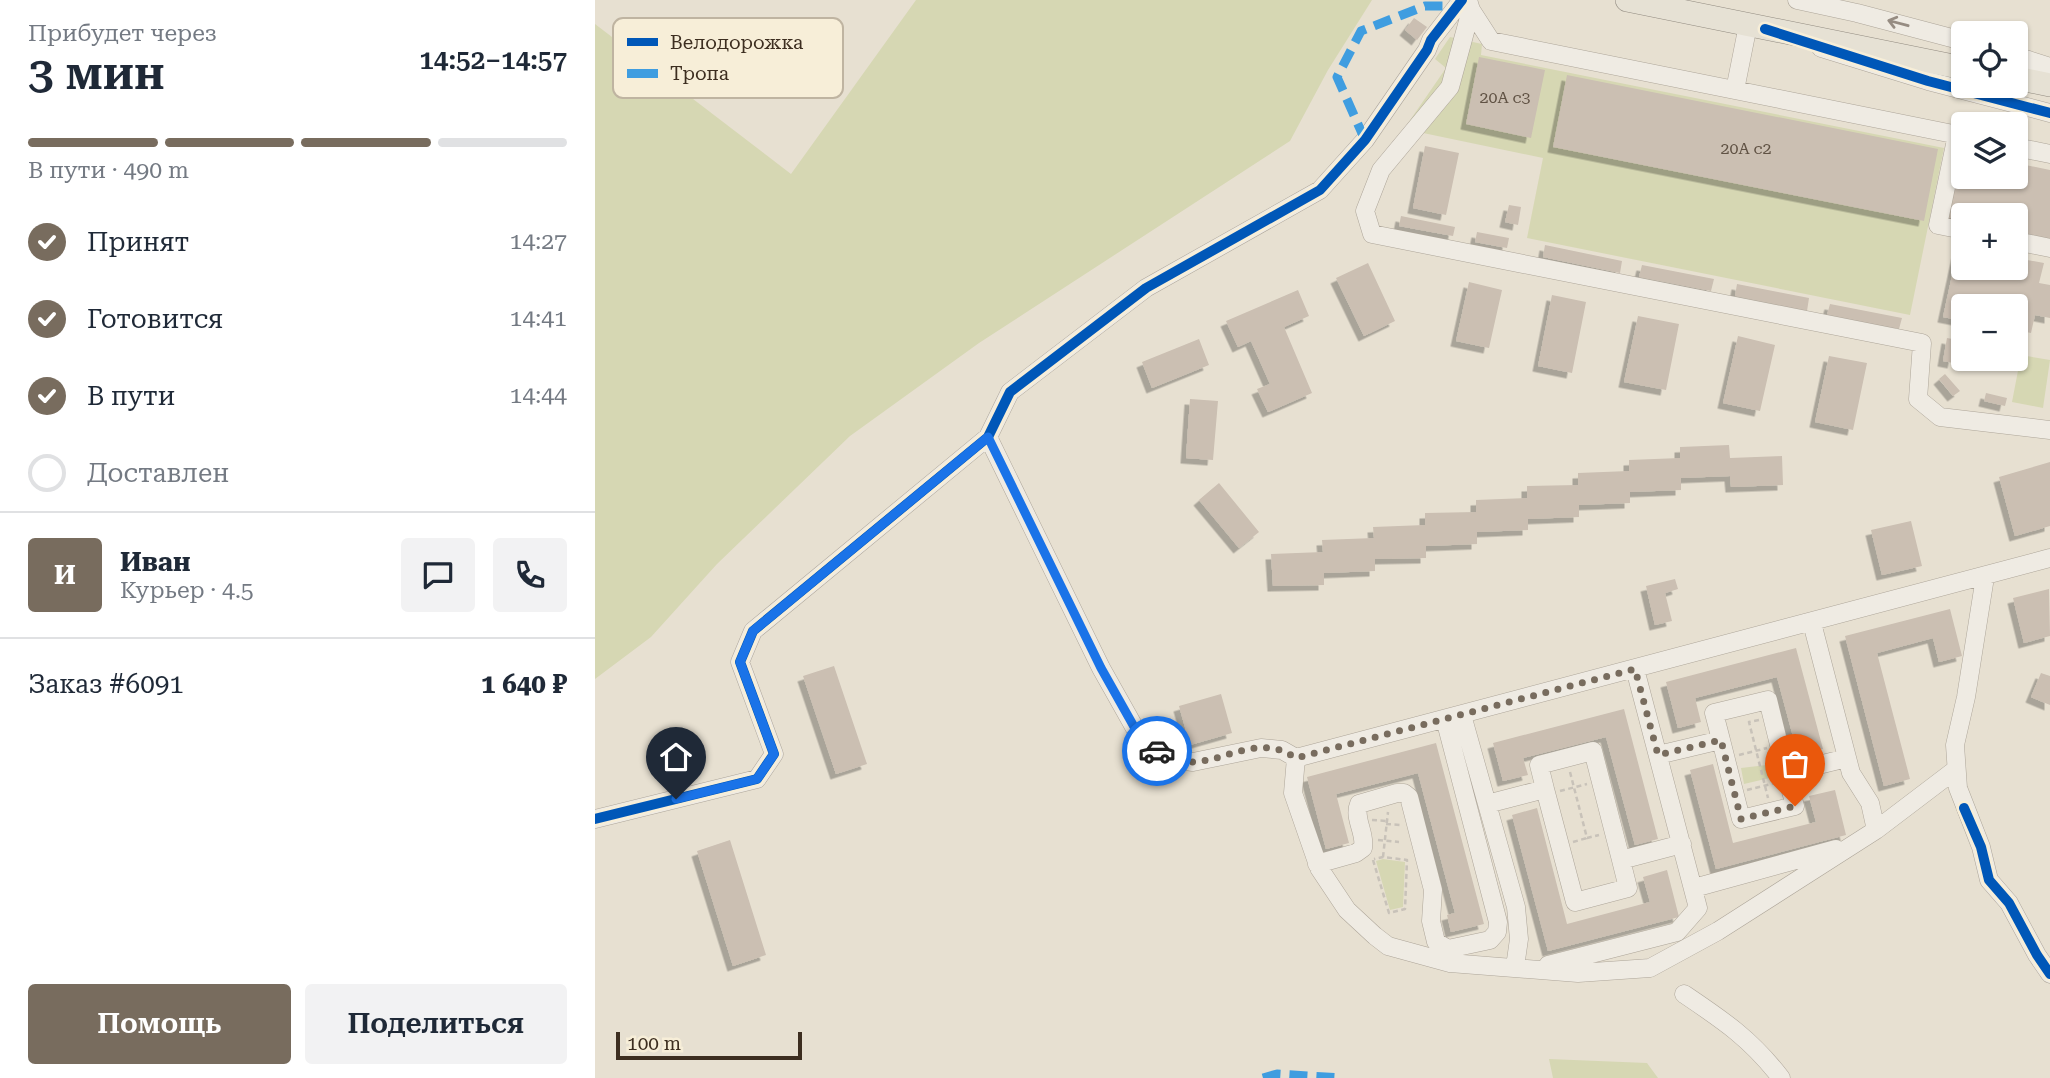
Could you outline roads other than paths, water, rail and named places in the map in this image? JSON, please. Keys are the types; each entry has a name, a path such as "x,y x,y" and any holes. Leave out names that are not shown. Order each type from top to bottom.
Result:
{"main road":[{"path":"1627,0 1951,66"},
{"path":"2028,80 2050,85"}],"street":[{"path":"1797,0 1951,38"},
{"path":"1467,3 1491,41 1951,134"},
{"path":"1467,3 1450,87 1381,170 1365,211 1372,234 1922,343 1918,399 1940,417 2050,430"},
{"path":"595,819 757,779 774,754 740,662 753,631 988,437 1010,392 1146,288 1320,190 1365,140 1427,50 1431,40 1467,3"},
{"path":"1735,90 1756,27 1928,81 2050,113"},
{"path":"2028,60 2050,68"},
{"path":"2028,149 2050,154"},
{"path":"1951,172 1938,225 1951,228"},
{"path":"2028,243 2050,248"},
{"path":"988,437 1101,668 1137,732 1148,745 1163,755 1193,762 1261,748 1282,750 1296,758 2050,558"},
{"path":"1985,577 1966,697 1955,746 1955,770 1989,880 2009,903 2050,974"},
{"path":"1812,623 1851,773 1870,803 1876,830"},
{"path":"1635,669 1699,908 1718,931"},
{"path":"1768,699 1795,806 1741,819 1721,740 1714,713 1768,699"},
{"path":"1317,864 1356,853 1363,848 1364,840 1357,806 1362,802 1401,793 1409,797 1433,890 1431,921 1436,942 1448,949 1490,940 1497,932 1498,922 1454,717"},
{"path":"1454,717 1487,804 1516,907 1519,939 1515,967"},
{"path":"1658,755 1721,740"},
{"path":"1593,751 1629,888 1575,902 1546,792 1539,765 1593,751"},
{"path":"1296,758 1293,793 1317,864 1330,889 1347,910 1388,946 1450,963 1577,973 1650,968 1718,931 1876,830 1955,770"},
{"path":"1787,776 1847,758"},
{"path":"1487,804 1546,792"},
{"path":"1621,860 1682,844"},
{"path":"1694,888 1854,844"},
{"path":"1535,968 1677,932 1699,908"},
{"path":"1684,994 1734,1027 1781,1078"}]}
